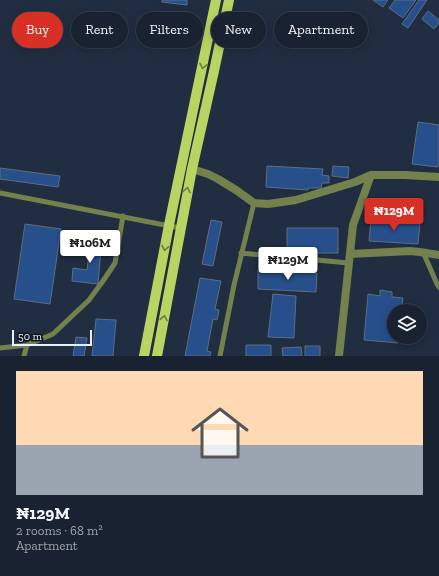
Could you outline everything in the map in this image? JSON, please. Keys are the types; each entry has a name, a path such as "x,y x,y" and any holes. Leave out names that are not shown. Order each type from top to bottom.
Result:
{"main road":[{"path":"144,356 169,225 216,0"},
{"path":"157,356 180,228 229,0"},
{"path":"207,46 218,51"}],"street":[{"path":"192,169 218,179 254,203 268,204 296,200 355,182 372,175 439,177"},
{"path":"339,356 354,225 372,175"},
{"path":"350,254 410,251 439,255"}],"lane":[{"path":"0,193 180,228"},
{"path":"220,356 241,253 254,203"},
{"path":"0,348 27,345 54,334 89,300 115,264 124,216"},
{"path":"423,252 439,287"},
{"path":"241,253 349,263"},
{"path":"24,356 27,345"}],"building":[{"path":"162,0 187,0 187,5 162,2"},
{"path":"373,0 388,0 383,7"},
{"path":"395,0 416,0 403,18 389,8"},
{"path":"419,0 427,0 408,28 402,24"},
{"path":"428,11 439,20 439,23 434,29 422,19"},
{"path":"418,122 439,125 438,167 412,164"},
{"path":"267,166 323,169 322,175 329,176 329,183 322,183 321,188 308,188 308,190 266,187"},
{"path":"333,166 349,167 348,178 332,176"},
{"path":"0,168 60,176 58,187 0,179"},
{"path":"211,220 222,222 213,266 202,264"},
{"path":"371,220 420,223 418,244 369,241"},
{"path":"25,224 61,229 50,304 14,299"},
{"path":"287,228 338,228 338,253 287,253"},
{"path":"91,237 102,238 98,284 72,281 73,268 87,270"},
{"path":"258,271 317,273 316,292 258,289"},
{"path":"200,278 221,281 215,309 219,310 217,320 213,319 207,351 211,352 210,356 185,356"},
{"path":"380,290 392,292 392,297 403,298 402,304 387,304 387,342 364,340 368,294 380,296"},
{"path":"273,294 296,296 294,338 268,337"},
{"path":"96,319 116,320 113,356 92,356"},
{"path":"76,337 87,338 84,356 73,356"},
{"path":"246,345 271,345 271,356 246,356"},
{"path":"305,346 320,346 320,356 305,356"},
{"path":"301,347 302,356 283,356 282,348"}]}
